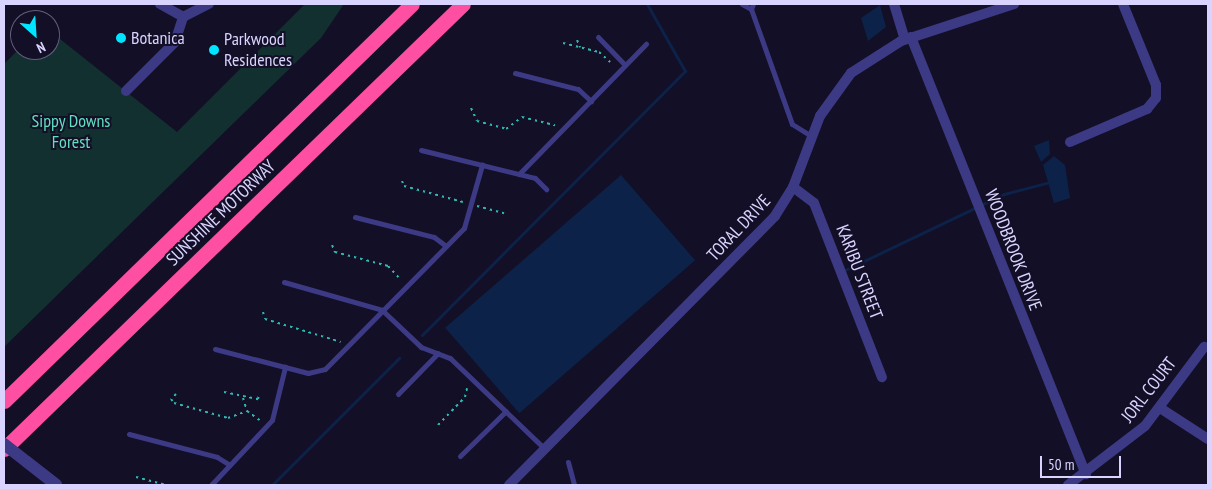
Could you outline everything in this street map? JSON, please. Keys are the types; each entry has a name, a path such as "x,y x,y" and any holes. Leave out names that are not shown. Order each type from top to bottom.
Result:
{"highway":[{"path":"373,42 407,4"},
{"name":"SUNSHINE MOTORWAY","path":"4,401 412,4"},
{"name":"SUNSHINE MOTORWAY","path":"4,449 462,5"}],"street":[{"path":"160,4 183,17"},
{"path":"126,91 175,42 183,17 209,4"},
{"name":"WOODBROOK DRIVE","path":"894,4 1086,474"},
{"name":"TORAL DRIVE","path":"509,485 764,228 793,187 811,136 829,99 850,73 908,38 1014,4"},
{"path":"1070,142 1147,109 1156,98 1156,85 1123,4"},
{"name":"KARIBU STREET","path":"793,187 814,203 882,377"},
{"name":"JORL COURT","path":"1068,485 1120,448 1160,408 1204,347"},
{"path":"1160,408 1208,439"},
{"path":"4,444 56,485"}],"lane":[{"path":"742,4 752,6 792,124 811,136"},
{"path":"598,37 625,65"},
{"path":"519,174 646,44"},
{"path":"515,73 578,89 590,100"},
{"path":"421,150 535,178 546,189"},
{"path":"215,349 285,367 320,372 468,223 482,165"},
{"path":"355,217 434,237 446,246"},
{"path":"284,282 382,310 421,347 450,358 545,448"},
{"path":"398,394 438,353"},
{"path":"210,485 270,425 285,367"},
{"path":"460,456 506,410"},
{"path":"129,434 217,457 230,466"},
{"path":"568,462 574,485"}],"path":[{"path":"578,40 580,47"},
{"path":"563,43 599,52 619,71"},
{"path":"471,108 477,121 506,129 522,117 564,127"},
{"path":"402,181 404,186 504,212"},
{"path":"332,245 335,252 388,266 406,286"},
{"path":"263,312 265,318 334,336 346,347"},
{"path":"438,425 465,397 467,388"},
{"path":"224,392 243,398 258,399 259,395"},
{"path":"176,394 171,399 174,403 228,418 247,411"},
{"path":"243,398 247,411 270,425"},
{"path":"136,477 165,485"}],"green space":[{"name":"Sippy Downs Forest","path":"305,4 344,4 321,38 4,347 4,64 10,58 10,60 60,60 60,39 177,132"}],"water":[{"path":"880,5 886,27 868,41 861,18"},
{"path":"1049,140 1050,154 1041,162 1034,146"},
{"path":"1054,156 1065,165 1070,198 1054,203 1043,165"},
{"path":"621,175 695,260 519,413 445,328"}],"waterway":[{"path":"422,335 685,71 647,4"},
{"path":"843,271 1004,194 1050,182"},
{"path":"272,485 399,358"}],"place":[{"name":"Botanica","path":"121,38"},
{"name":"Parkwood Residences","path":"214,50"}]}
